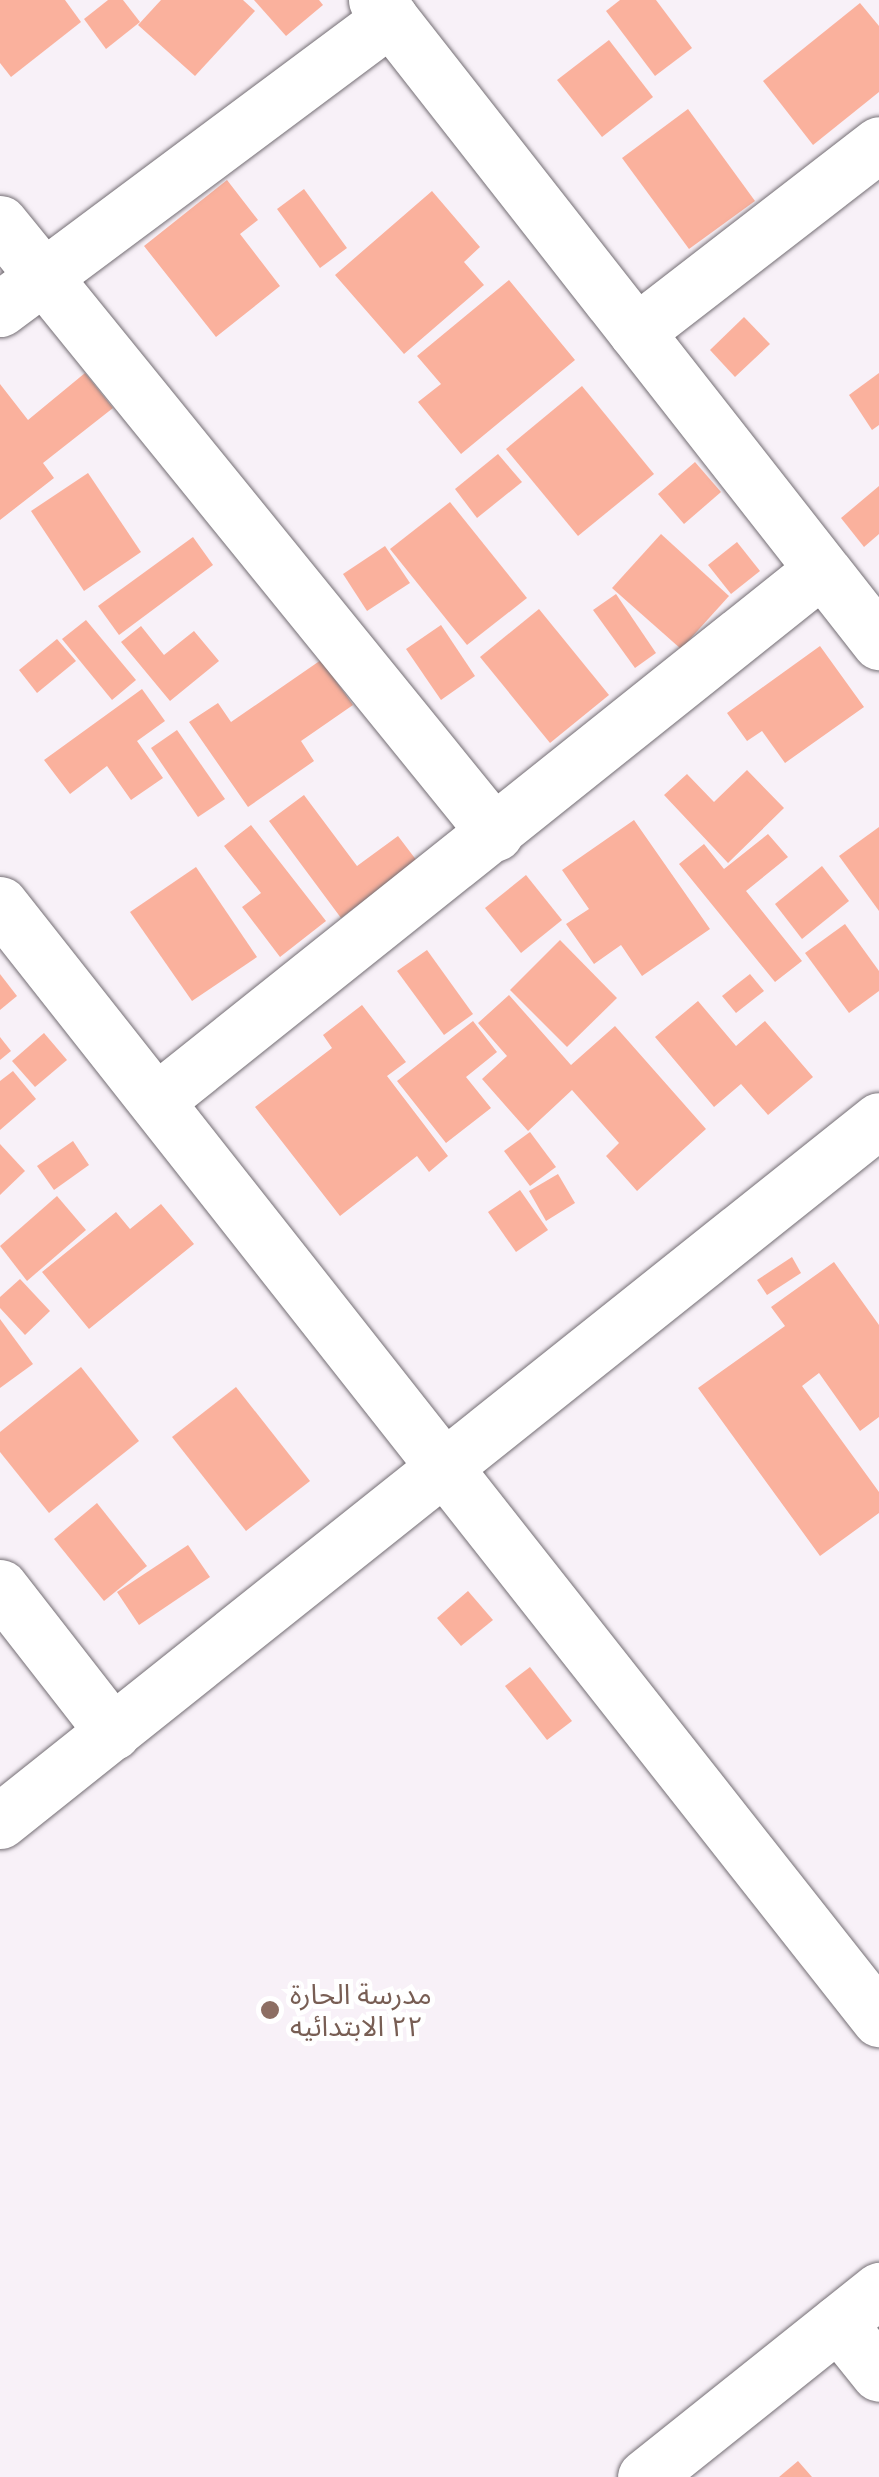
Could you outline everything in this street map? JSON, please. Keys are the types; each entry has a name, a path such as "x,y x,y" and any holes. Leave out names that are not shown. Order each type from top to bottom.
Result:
{"street":[{"path":"0,310 383,9 879,642"},
{"path":"636,332 879,144"},
{"path":"0,223 495,833"},
{"path":"156,1101 821,570"},
{"path":"0,904 879,2020"},
{"path":"0,1821 879,1120"},
{"path":"0,1587 112,1732"},
{"path":"644,2477 858,2307 879,2374"}],"building":[{"path":"0,0 65,0 81,22 11,77 0,63"},
{"path":"108,0 123,0 140,22 106,49 84,19"},
{"path":"161,0 243,0 255,11 195,76 138,25"},
{"path":"254,0 319,0 323,5 286,36"},
{"path":"620,0 656,0 692,48 655,76 606,11"},
{"path":"860,3 879,26 879,92 813,145 763,81"},
{"path":"609,40 653,97 602,137 557,80"},
{"path":"688,109 755,201 689,249 622,158"},
{"path":"227,180 258,220 240,234 280,286 216,337 144,246"},
{"path":"304,189 347,248 320,268 277,209"},
{"path":"432,191 480,247 464,262 484,285 404,354 335,275"},
{"path":"509,280 575,360 461,454 418,402 441,384 417,356"},
{"path":"744,317 770,344 735,377 710,350"},
{"path":"85,373 113,408 43,463 54,478 0,520 0,384 28,420"},
{"path":"879,373 879,425 872,430 849,395"},
{"path":"582,386 654,474 578,536 506,449"},
{"path":"498,454 522,482 477,518 455,489"},
{"path":"695,462 721,492 684,524 658,494"},
{"path":"88,473 141,552 84,591 31,511"},
{"path":"879,486 879,534 864,547 841,518"},
{"path":"450,502 527,598 467,645 390,549"},
{"path":"661,534 729,596 681,649 612,588"},
{"path":"193,537 213,565 119,635 98,606"},
{"path":"737,542 760,571 731,594 708,565"},
{"path":"385,546 410,583 367,611 343,574"},
{"path":"616,594 656,653 635,668 593,610"},
{"path":"539,609 609,695 550,743 480,657"},
{"path":"86,620 136,680 112,700 62,639"},
{"path":"441,625 475,676 441,700 406,649"},
{"path":"141,626 164,655 194,631 219,661 170,701 121,642"},
{"path":"57,639 76,661 37,693 19,670"},
{"path":"820,646 864,707 785,763 762,731 747,741 727,713"},
{"path":"321,660 353,705 301,741 314,761 248,807 189,722 218,703 231,722"},
{"path":"142,689 165,721 137,741 163,778 131,800 107,766 70,794 44,760"},
{"path":"177,730 225,799 198,817 151,748"},
{"path":"747,770 784,808 728,863 664,795 687,774 714,802"},
{"path":"304,795 357,866 398,836 417,861 341,918 269,821"},
{"path":"634,820 710,929 642,976 621,945 594,964 566,924 589,909 562,870"},
{"path":"251,825 326,921 280,957 242,907 261,893 224,846"},
{"path":"879,827 879,911 839,856"},
{"path":"768,834 788,857 746,891 802,961 775,982 679,864 704,844 724,869"},
{"path":"822,866 849,901 802,939 775,904"},
{"path":"196,867 257,957 192,1001 130,912"},
{"path":"526,875 562,920 521,953 485,908"},
{"path":"845,924 879,971 879,991 849,1013 805,953"},
{"path":"560,940 617,998 567,1047 510,990"},
{"path":"427,950 473,1014 444,1035 397,971"},
{"path":"0,974 17,996 0,1010"},
{"path":"750,974 764,991 736,1013 722,996"},
{"path":"509,995 571,1065 615,1026 706,1129 637,1191 606,1156 619,1143 572,1090 528,1131 482,1079 507,1056 478,1023"},
{"path":"698,1001 736,1046 765,1021 813,1077 768,1115 741,1084 714,1107 655,1037"},
{"path":"362,1005 406,1062 387,1076 448,1156 429,1172 417,1156 340,1216 255,1107 332,1048 323,1035"},
{"path":"473,1021 497,1052 466,1077 491,1108 446,1143 397,1081"},
{"path":"44,1033 67,1060 35,1087 12,1061"},
{"path":"0,1037 11,1051 0,1060"},
{"path":"13,1071 36,1099 0,1130 0,1081"},
{"path":"530,1132 556,1167 530,1186 504,1151"},
{"path":"73,1141 89,1165 54,1190 37,1166"},
{"path":"0,1144 25,1171 0,1195"},
{"path":"558,1174 575,1203 546,1221 529,1191"},
{"path":"520,1190 548,1230 516,1252 488,1212"},
{"path":"57,1196 86,1230 27,1281 0,1246"},
{"path":"161,1204 194,1244 89,1329 42,1272 116,1212 130,1229"},
{"path":"792,1257 801,1273 767,1295 757,1280"},
{"path":"834,1262 879,1325 879,1417 860,1431 819,1373 802,1386 879,1492 879,1513 820,1556 698,1388 785,1326 771,1307"},
{"path":"20,1279 50,1311 25,1335 0,1308 0,1297"},
{"path":"0,1319 33,1364 0,1388"},
{"path":"81,1367 139,1441 49,1513 0,1452 0,1432"},
{"path":"236,1387 310,1481 246,1531 172,1437"},
{"path":"97,1503 147,1566 104,1601 54,1539"},
{"path":"188,1545 210,1577 139,1625 117,1592"},
{"path":"468,1591 493,1620 461,1646 437,1618"},
{"path":"530,1667 572,1721 547,1740 505,1686"},
{"path":"798,2461 812,2477 779,2477"}],"place":[{"name":"مدرسة الحارة ٢٢ الابتدائيه","path":"270,2010"}]}
